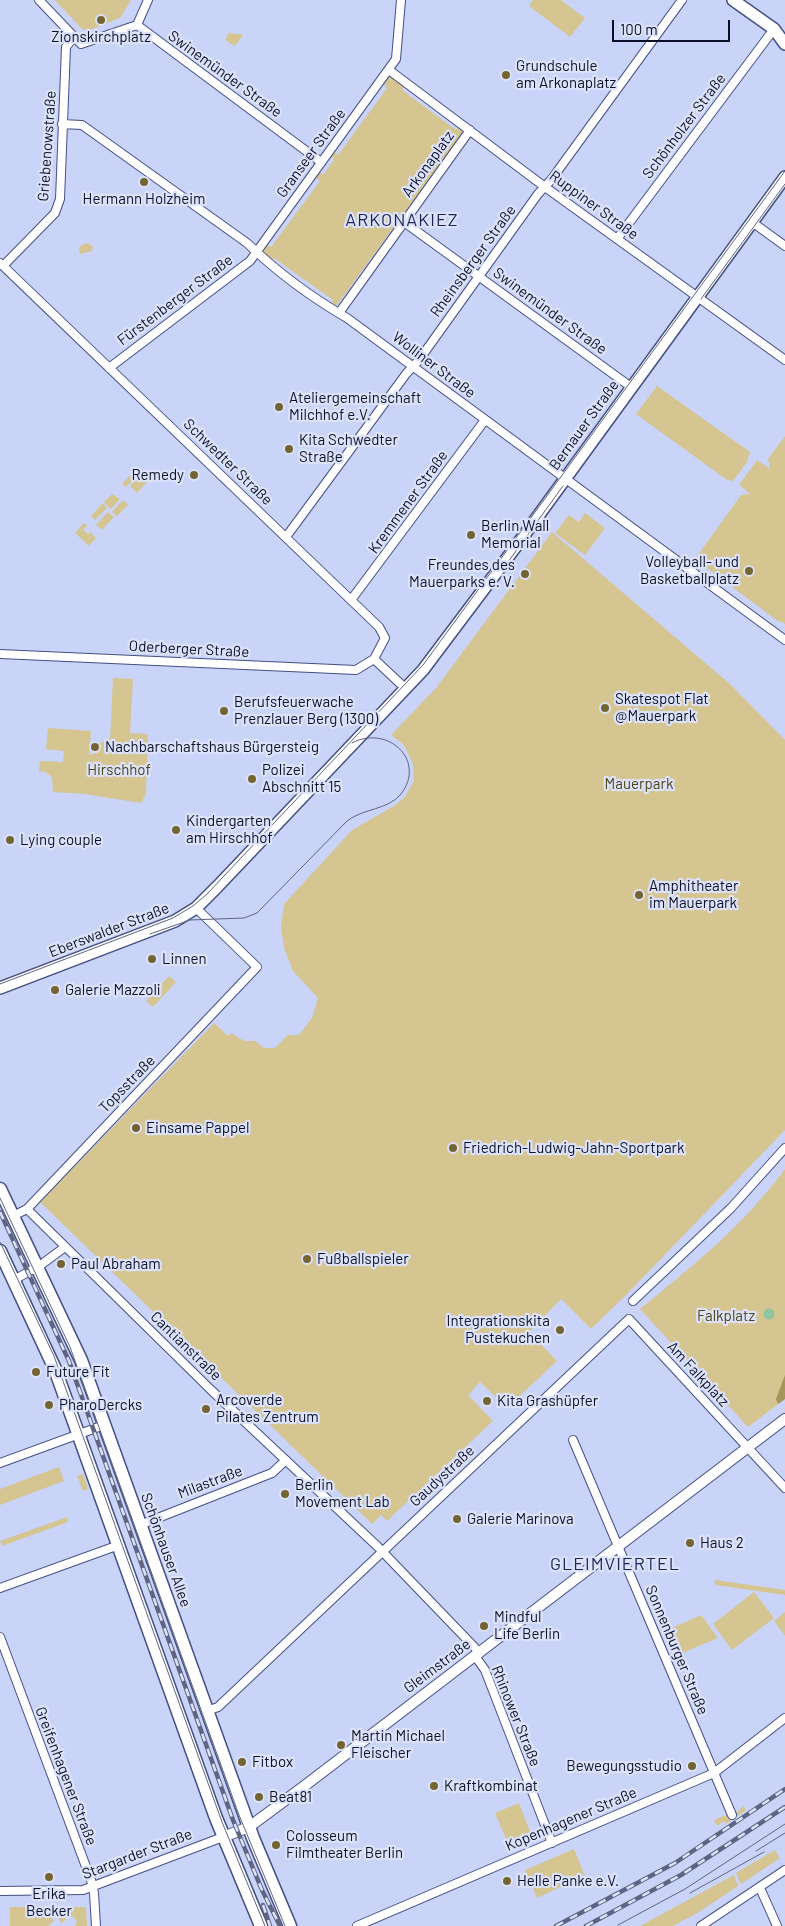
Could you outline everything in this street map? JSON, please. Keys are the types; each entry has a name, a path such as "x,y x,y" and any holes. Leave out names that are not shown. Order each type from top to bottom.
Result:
{"main road":[{"path":"733,0 779,31 785,44"},
{"name":"Bernauer Straße","path":"406,689 466,613 785,177"},
{"name":"Eberswalder Straße","path":"0,988 175,921 196,908 406,689"},
{"name":"Schönhauser Allee","path":"0,1189 72,1338 249,1827 290,1926"},
{"path":"0,1251 49,1354 223,1836 261,1926"}],"street":[{"path":"39,0 77,43 84,44 137,25 148,0"},
{"name":"Granseer Straße","path":"256,252 396,59 401,0"},
{"name":"Rheinsberger Straße","path":"286,537 682,0"},
{"name":"Swinemünder Straße","path":"137,25 322,162"},
{"name":"Schönholzer Straße","path":"617,239 779,31"},
{"name":"Griebenowstraße","path":"2,265 55,213 60,199 66,47 73,38"},
{"name":"Ruppiner Straße","path":"389,70 545,187 785,360"},
{"name":"Wolliner Straße","path":"62,124 82,125 256,252 264,261 413,366 785,640"},
{"name":"Arkonaplatz","path":"339,313 470,130"},
{"name":"Swinemünder Straße","path":"404,222 631,386"},
{"path":"752,222 785,246"},
{"name":"Fürstenberger Straße","path":"109,368 250,261 256,252"},
{"name":"Schwedter Straße","path":"2,265 352,600 382,631 384,644 374,659"},
{"name":"Kremmener Straße","path":"352,600 485,420"},
{"name":"Oderberger Straße","path":"0,654 356,670 374,659"},
{"path":"374,659 406,689"},
{"name":"Topsstraße","path":"13,1216 27,1209 257,967 196,908"},
{"path":"633,1302 731,1208 785,1148"},
{"name":"Cantianstraße","path":"27,1209 382,1552 477,1655"},
{"path":"14,1280 38,1267 65,1247"},
{"name":"Am Falkplatz","path":"628,1319 785,1488"},
{"name":"Gaudystraße","path":"207,1711 218,1707 628,1319"},
{"name":"Gleimstraße","path":"223,1836 249,1827 785,1419"},
{"path":"0,1463 104,1425"},
{"name":"Sonnenburger Straße","path":"573,1440 732,1815"},
{"name":"Milastraße","path":"140,1525 272,1473 286,1460"},
{"path":"0,1588 119,1545"},
{"name":"Greifenhagener Straße","path":"0,1637 93,1887 96,1926"},
{"name":"Rhinower Straße","path":"477,1655 485,1670 552,1843"},
{"name":"Kopenhagener Straße","path":"357,1926 714,1773 785,1718"},
{"name":"Stargarder Straße","path":"0,1891 83,1890 223,1836"},
{"path":"701,1926 785,1870"},
{"path":"760,1888 777,1926"}],"green space":[{"path":"55,0 131,0 120,18 87,31 81,28"},
{"path":"533,0 561,0 585,18 570,37 529,6"},
{"path":"229,33 243,35 235,46 225,40"},
{"path":"390,76 404,86 402,90 456,130 459,126 464,131 337,305 333,307 331,305 333,300 274,258 271,262 262,252 266,244 271,247 320,181 315,177 319,172 323,175 334,160 331,156 334,152 338,155 387,88 383,83"},
{"path":"86,243 93,246 92,251 80,254 79,247"},
{"path":"657,386 750,452 747,462 733,481 727,480 636,414"},
{"path":"785,436 785,624 779,622 695,559 741,495 750,494 739,485 757,460 770,469 768,459"},
{"path":"135,470 139,474 126,487 122,484"},
{"path":"142,473 149,480 137,493 130,486"},
{"path":"112,494 120,499 111,509 104,502"},
{"path":"123,500 128,505 117,516 112,512"},
{"path":"103,503 107,508 95,520 91,516"},
{"path":"108,512 114,517 102,530 96,525"},
{"path":"585,513 605,528 585,555 555,533 569,515 579,522"},
{"path":"84,523 87,526 83,530 88,534 90,532 96,538 89,546 75,533"},
{"name":"Friedrich-Ludwig-Jahn-Sportpark","path":"552,532 731,685 785,740 785,1130 591,1329 561,1299 529,1332 557,1361 507,1408 480,1382 468,1395 493,1421 387,1521 381,1515 372,1524 40,1202 214,1023 228,1036 231,1033 244,1041 255,1041 264,1048 275,1048 288,1035 299,1035 312,1018 318,998 293,971 284,948 281,927 284,904 352,830 394,806 405,797 414,780 413,764 404,745 391,735 436,688"},
{"name":"Hirschhof","path":"113,678 133,679 130,733 148,734 146,794 141,803 85,794 53,792 52,777 45,772 39,771 40,761 63,762 64,751 46,749 48,728 91,731 89,755 98,752 100,743 110,740"},
{"path":"169,976 176,982 153,1007 146,1001"},
{"name":"Falkplatz","path":"785,1169 785,1399 748,1427 640,1309 735,1227 769,1190"},
{"path":"59,1467 64,1481 0,1505 0,1489"},
{"path":"83,1474 88,1489 83,1491 77,1476"},
{"path":"67,1517 68,1522 2,1546 0,1541"},
{"path":"715,1580 785,1590 785,1595 715,1585"},
{"path":"754,1592 774,1618 732,1650 713,1624"},
{"path":"785,1612 785,1636 774,1621"},
{"path":"701,1615 718,1638 680,1654 670,1629"},
{"path":"519,1803 531,1834 528,1840 510,1848 495,1813"},
{"path":"744,1806 746,1810 726,1824 724,1821 717,1826 714,1820 726,1815 729,1818"},
{"path":"574,1849 585,1876 537,1898 525,1870"},
{"path":"775,1850 780,1858 741,1884 736,1873"},
{"path":"734,1875 738,1886 699,1912 673,1926 640,1926"},
{"path":"10,1907 86,1907 87,1926 75,1926 77,1921 73,1916 69,1918 65,1916 66,1920 61,1923 58,1918 53,1918 54,1921 48,1926 10,1926"}],"shaded area":[{"path":"769,1308 775,1314 769,1320 763,1314"},
{"path":"785,1375 785,1399 778,1404 776,1399"}],"tram line":[{"path":"0,984 173,918 193,906 207,894 423,665 785,171"},
{"path":"701,299 785,184"},
{"path":"503,569 563,486"},
{"path":"150,934 190,920 244,918 257,913 347,821 396,799 408,781 409,769 406,758 399,749 390,742 378,738 365,738 352,743"},
{"path":"0,1198 70,1347 239,1815 285,1926"},
{"path":"0,1242 54,1356 222,1822 265,1926"},
{"path":"618,1925 685,1889 785,1824"},
{"path":"756,1851 785,1833"},
{"path":"690,1893 764,1852"}],"railway":[{"path":"0,1212 69,1361 233,1820 262,1890 280,1926"},
{"path":"556,1926 675,1863 785,1789"},
{"path":"586,1926 681,1875 785,1807"},
{"path":"263,1905 270,1926"}],"place":[{"name":"Zionskirchplatz","path":"101,20"},
{"name":"Grundschule am Arkonaplatz","path":"506,75"},
{"name":"Hermann Holzheim","path":"144,182"},
{"name":"Ateliergemeinschaft Milchhof e.V.","path":"279,407"},
{"name":"Kita Schwedter Straße","path":"289,449"},
{"name":"Remedy","path":"194,475"},
{"name":"Berlin Wall Memorial","path":"471,535"},
{"name":"Volleyball- und Basketballplatz","path":"749,571"},
{"name":"Freundes des Mauerparks e. V.","path":"525,574"},
{"name":"Skatespot Flat @Mauerpark","path":"605,708"},
{"name":"Berufsfeuerwache Prenzlauer Berg (1300)","path":"224,711"},
{"name":"Nachbarschaftshaus Bürgersteig","path":"95,747"},
{"name":"Polizei Abschnitt 15","path":"252,779"},
{"name":"Kindergarten am Hirschhof","path":"176,830"},
{"name":"Lying couple","path":"10,840"},
{"name":"Amphitheater im Mauerpark","path":"639,895"},
{"name":"Linnen","path":"152,959"},
{"name":"Galerie Mazzoli","path":"55,990"},
{"name":"Einsame Pappel","path":"136,1128"},
{"name":"Friedrich-Ludwig-Jahn-Sportpark","path":"453,1148"},
{"name":"Fußballspieler","path":"307,1259"},
{"name":"Paul Abraham","path":"61,1264"},
{"name":"Integrationskita Pustekuchen","path":"560,1330"},
{"name":"Future Fit","path":"36,1372"},
{"name":"Kita Grashüpfer","path":"487,1401"},
{"name":"PharoDercks","path":"49,1405"},
{"name":"Arcoverde Pilates Zentrum","path":"206,1409"},
{"name":"Berlin Movement Lab","path":"285,1494"},
{"name":"Galerie Marinova","path":"457,1519"},
{"name":"Haus 2","path":"690,1543"},
{"name":"Mindful Life Berlin","path":"484,1626"},
{"name":"Martin Michael Fleischer","path":"341,1745"},
{"name":"Fitbox","path":"242,1762"},
{"name":"Bewegungsstudio","path":"692,1766"},
{"name":"Kraftkombinat","path":"434,1786"},
{"name":"Beat81","path":"259,1797"},
{"name":"Colosseum Filmtheater Berlin","path":"276,1845"},
{"name":"Erika Becker","path":"49,1877"},
{"name":"Helle Panke e.V.","path":"507,1881"}],"district":[{"name":"ARKONAKIEZ","path":"402,220"},
{"name":"GLEIMVIERTEL","path":"615,1564"}],"park label":[{"name":"Mauerpark","path":"639,784"}]}
